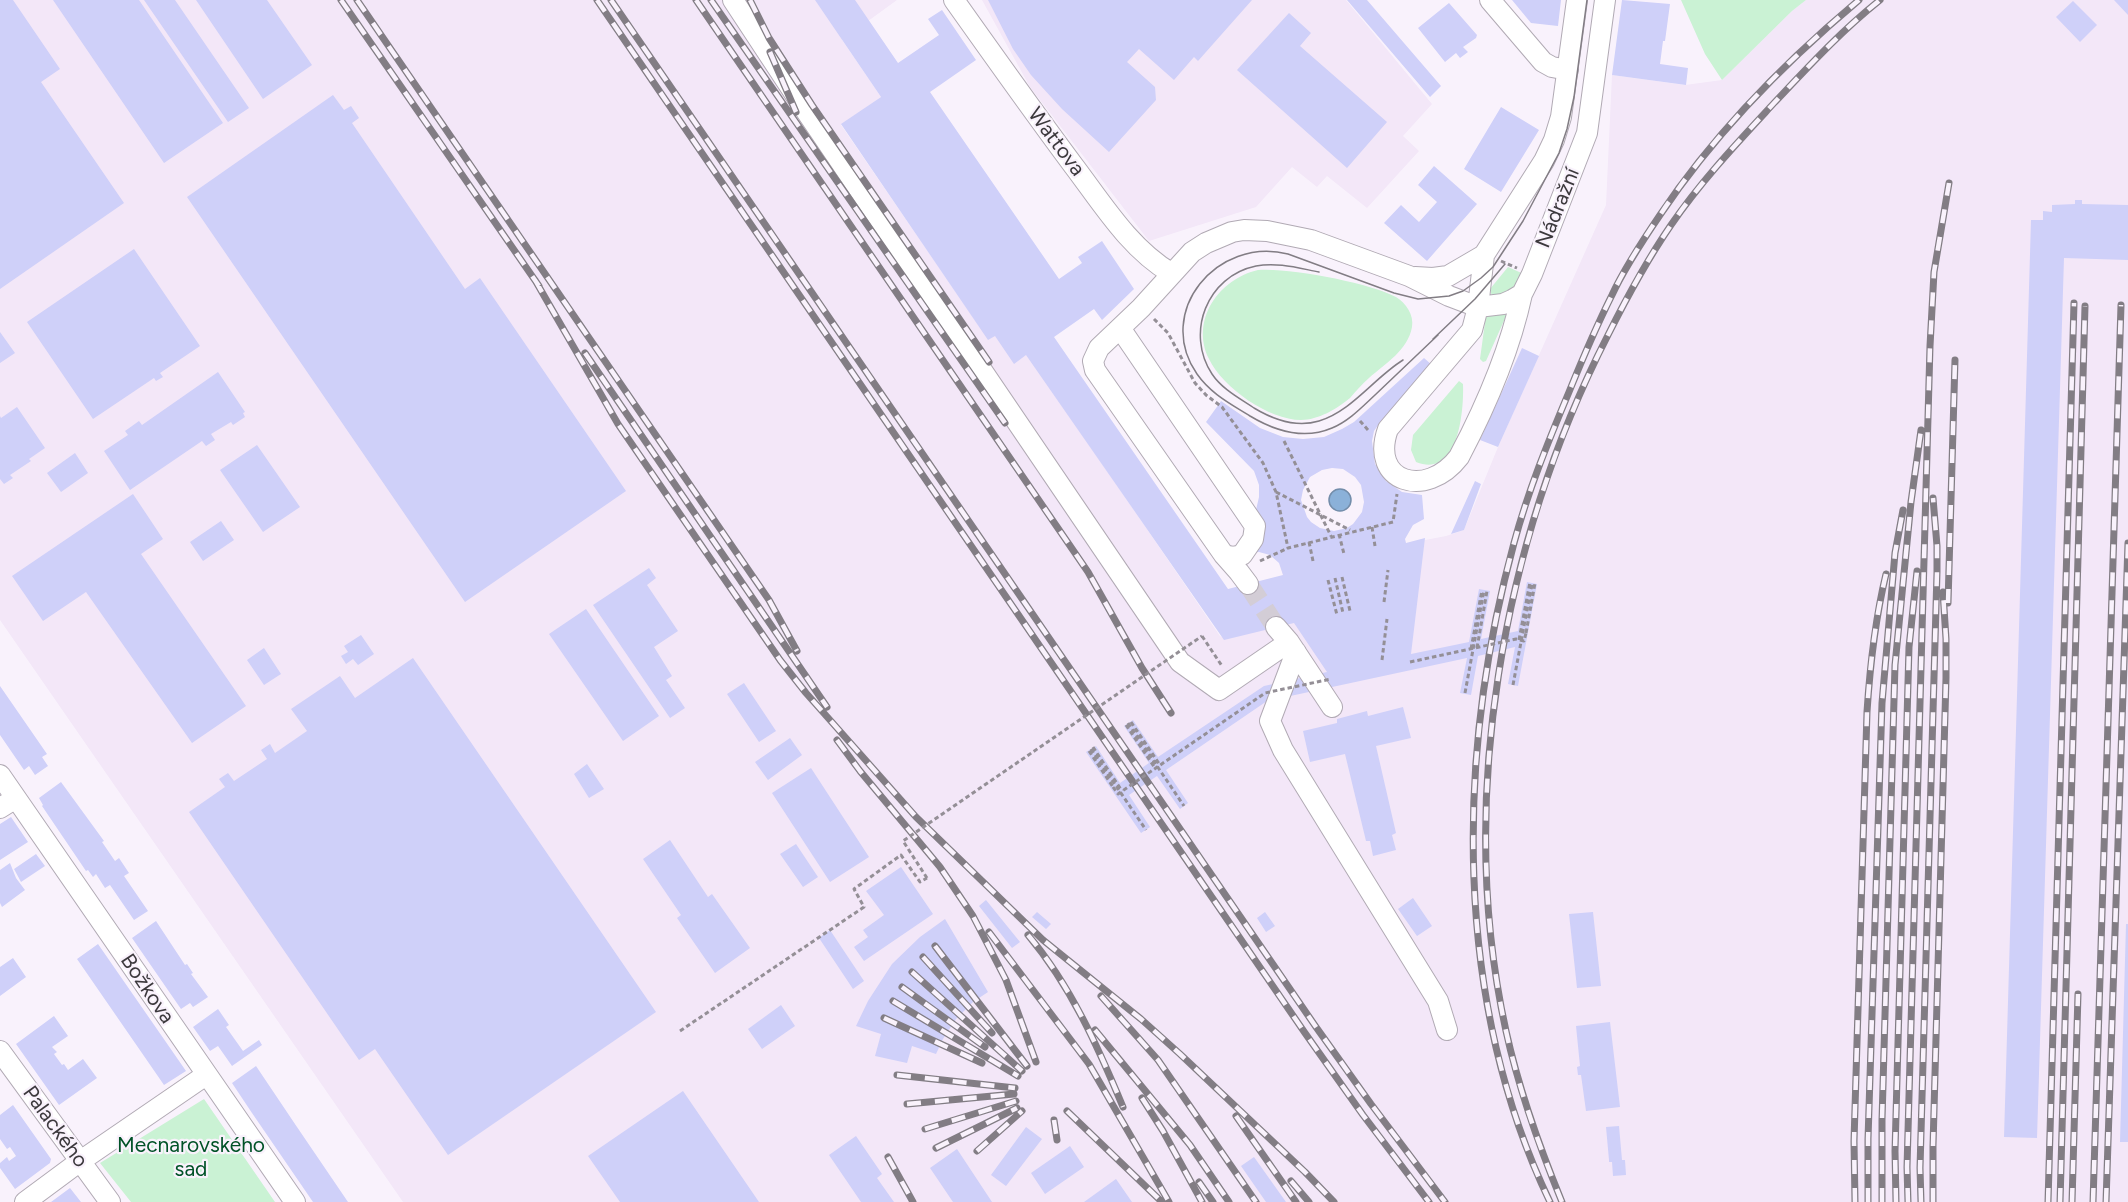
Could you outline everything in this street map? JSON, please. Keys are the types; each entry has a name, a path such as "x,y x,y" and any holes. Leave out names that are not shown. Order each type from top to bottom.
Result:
{"street":[{"path":"733,0 1180,662 1219,690 1287,640"},
{"name":"Wattova","path":"954,0 1012,84 1114,220 1145,256 1171,273"},
{"path":"1490,0 1544,62 1552,67 1568,70"},
{"name":"Nádražní","path":"1409,276 1433,278 1448,276 1484,255 1518,203 1549,152 1561,117 1577,0"},
{"name":"Nádražní","path":"1484,255 1478,307 1475,322 1468,335 1388,429 1384,447 1385,457 1400,477 1416,482 1431,480 1448,470 1459,457 1506,353 1522,294 1587,133 1605,0"},
{"name":"Nádražní","path":"1224,555 1093,366 1094,356 1099,348 1141,308 1192,252 1232,232 1267,231 1311,240 1409,276 1449,296 1478,307"},
{"path":"1478,307 1503,304 1522,294"},
{"path":"1120,328 1255,526 1253,539 1242,555 1233,557 1224,555"},
{"path":"1224,555 1248,584"},
{"path":"1287,640 1332,707"},
{"path":"1287,640 1270,721 1283,750 1438,1001 1447,1030"},
{"name":"Božkova","path":"0,775 8,803 206,1075 295,1202"},
{"name":"Palackého","path":"0,1051 110,1202"},
{"path":"25,1202 206,1075"}],"path":[{"path":"1484,255 1532,274"},
{"path":"1360,421 1369,431"},
{"path":"1284,441 1331,536"},
{"path":"1276,492 1352,531"},
{"path":"1372,527 1375,546"},
{"path":"1339,534 1344,554"},
{"path":"1309,542 1313,561"},
{"path":"1384,602 1388,570"},
{"path":"1342,577 1350,611"},
{"path":"1335,579 1343,613"},
{"path":"1328,580 1337,615"},
{"path":"1513,685 1521,644 1524,640 1523,632 1532,583"},
{"path":"1465,693 1485,590"},
{"path":"1382,660 1387,619"},
{"path":"680,1031 864,907 854,889 901,855 920,882 927,878 903,841 1202,636 1223,666"},
{"path":"1410,662 1474,649 1521,644"},
{"path":"1121,794 1265,693 1331,679"},
{"path":"1128,723 1184,806"},
{"path":"1091,749 1146,830"}],"shaded area":[{"path":"0,0 897,0 842,40 881,97 841,125 979,326 1027,354 1220,636 1224,638 1283,575 1281,568 1446,536 1464,530 1498,447 1606,205 1612,75 1685,85 1722,80 1806,0 2128,0 2128,1202 403,1202 0,620"},
{"path":"982,0 1346,0 1432,104 1403,136 1419,151 1367,208 1327,176 1317,187 1292,167 1256,207 1149,241 1030,87"}],"green space":[{"path":"1681,0 1806,0 1722,80 1705,54"},
{"path":"1508,267 1526,275 1511,292 1492,297 1490,289"},
{"path":"1258,270 1288,271 1349,282 1368,286 1396,297 1406,306 1412,318 1410,335 1395,356 1366,380 1350,398 1333,410 1307,420 1288,419 1275,415 1248,400 1225,381 1209,359 1204,344 1203,330 1206,316 1220,292 1231,282"},
{"path":"1506,311 1507,314 1486,361 1483,362 1480,359 1486,315"},
{"path":"1459,381 1463,384 1462,410 1456,439 1450,452 1442,461 1430,465 1416,462 1411,450 1413,435"},
{"name":"Mecnarovského sad","path":"204,1099 275,1202 131,1202 100,1163"}],"water":[{"path":"1340,489 1348,492 1351,500 1348,508 1340,511 1332,508 1329,500 1332,492"}],"building":[{"path":"0,0 13,0 60,69 41,82 124,203 0,289"},
{"path":"53,0 139,0 223,123 164,163"},
{"path":"144,0 175,0 249,108 228,122"},
{"path":"196,0 267,0 312,65 263,99"},
{"path":"815,0 855,0 898,63 939,35 928,19 942,10 976,60 930,92 1059,279 1082,263 1078,257 1102,241 1134,289 1102,320 1094,309 1054,337 1228,589 1283,575 1279,563 1270,555 1259,552 1246,553 1259,497 1259,485 1254,471 1206,422 1221,401 1260,428 1283,437 1303,439 1324,437 1354,422 1424,358 1432,365 1381,421 1374,431 1372,441 1375,464 1386,481 1402,492 1422,495 1424,519 1413,525 1405,539 1406,543 1425,538 1411,654 1469,642 1479,589 1490,591 1481,639 1518,631 1527,582 1537,584 1518,686 1508,684 1515,647 1478,656 1471,695 1460,693 1467,658 1267,701 1166,770 1188,803 1180,809 1157,776 1129,795 1150,827 1141,833 1086,752 1096,746 1120,783 1149,763 1124,726 1133,720 1158,757 1264,686 1327,672 1294,623 1224,640 1026,355 1014,364 995,336 988,340 841,124 881,97","holes":["1343,469 1355,477 1361,485 1364,502 1362,512 1347,528 1334,531 1320,528 1307,517 1301,500 1303,490 1310,477 1322,470"]},
{"path":"988,0 1252,0 1198,61 1194,57 1174,80 1139,49 1127,62 1155,87 1156,100 1109,152 1062,109 1031,75 1013,49"},
{"path":"1347,0 1367,0 1441,86 1430,97"},
{"path":"1512,0 1561,0 1558,26 1531,23"},
{"path":"1622,0 1670,4 1660,64 1688,68 1686,85 1612,75"},
{"path":"2114,0 2128,0 2128,15"},
{"path":"2073,1 2097,25 2080,42 2056,17"},
{"path":"1449,3 1477,35 1463,47 1468,52 1460,58 1456,53 1445,62 1418,28"},
{"path":"1289,13 1311,33 1300,46 1387,122 1347,168 1237,70"},
{"path":"333,95 344,110 351,106 359,118 352,123 465,289 480,278 626,491 465,602 187,197"},
{"path":"1501,107 1539,130 1501,192 1464,169"},
{"path":"1434,166 1477,204 1427,261 1384,223 1401,205 1419,222 1437,202 1418,185"},
{"path":"2075,200 2082,200 2082,204 2128,205 2128,260 2064,258 2037,1138 2004,1137 2031,220 2043,220 2043,211 2052,212 2052,205 2075,204"},
{"path":"134,249 200,346 160,373 163,377 156,381 154,378 93,419 27,322"},
{"path":"0,332 15,353 0,363"},
{"path":"1522,348 1539,356 1498,447 1480,440"},
{"path":"218,372 245,412 243,413 245,417 211,434 215,440 206,446 202,441 130,490 104,451 128,435 125,431 139,421 142,425"},
{"path":"17,407 45,448 10,475 13,478 4,484 0,479 0,416 1,418"},
{"path":"257,445 300,507 263,532 220,470"},
{"path":"75,453 88,473 61,492 47,473"},
{"path":"1475,481 1481,484 1464,530 1451,534"},
{"path":"133,494 163,539 141,554 246,706 192,743 86,592 43,621 12,576"},
{"path":"221,521 234,540 203,561 190,542"},
{"path":"649,568 656,578 647,585 678,631 654,647 672,676 666,680 685,708 670,718 593,605"},
{"path":"586,609 659,716 623,741 549,634"},
{"path":"361,635 374,654 358,665 353,659 346,664 341,656 348,652 344,646"},
{"path":"264,648 281,674 264,685 247,660"},
{"path":"413,658 656,1012 448,1155 375,1049 359,1060 189,812 225,787 219,779 228,773 234,781 267,759 261,750 270,744 275,753 307,731 291,709 340,676 355,698"},
{"path":"744,683 776,731 759,742 727,694"},
{"path":"0,686 47,754 42,757 48,766 35,775 29,766 24,770 0,735"},
{"path":"1403,707 1411,738 1376,746 1396,833 1392,835 1396,850 1373,856 1370,841 1366,841 1345,754 1310,762 1303,731 1337,723 1337,719 1367,711 1368,716"},
{"path":"790,738 802,755 768,780 755,762"},
{"path":"587,764 604,789 589,798 574,774"},
{"path":"811,768 869,857 830,882 772,793"},
{"path":"61,782 104,841 102,842 115,861 119,858 129,873 124,876 148,911 134,920 110,885 105,888 96,874 93,877 88,870 86,871 42,806 39,798"},
{"path":"11,817 28,842 0,860 0,824"},
{"path":"670,840 708,897 712,894 750,948 715,973 677,918 681,915 643,859"},
{"path":"796,844 818,877 803,887 780,854"},
{"path":"36,854 45,866 21,882 14,869"},
{"path":"10,863 16,878 25,890 2,907 0,870"},
{"path":"901,867 933,914 864,961 854,947 868,937 863,930 884,915 866,891"},
{"path":"1413,898 1432,926 1417,936 1398,909"},
{"path":"986,900 1020,942 1012,948 979,906"},
{"path":"1037,912 1051,924 1046,929 1032,917"},
{"path":"1265,912 1275,926 1266,932 1257,918"},
{"path":"1593,912 1601,986 1577,988 1569,914"},
{"path":"945,919 988,992 973,1002 956,1019 936,1054 912,1046 907,1063 875,1056 881,1034 856,1026 868,1001 892,964 920,937"},
{"path":"156,921 208,997 193,1007 190,1003 181,1009 132,938"},
{"path":"2126,924 2128,924 2128,1142 2120,1142"},
{"path":"830,930 864,981 853,989 819,938"},
{"path":"98,944 186,1071 164,1085 77,959"},
{"path":"13,958 26,977 0,996 0,967"},
{"path":"781,1005 795,1026 762,1049 748,1029"},
{"path":"218,1009 229,1025 226,1027 243,1051 259,1040 262,1045 232,1066 218,1046 210,1051 193,1027"},
{"path":"54,1016 68,1036 52,1047 57,1052 54,1054 68,1070 83,1059 97,1078 59,1105 16,1044"},
{"path":"1610,1022 1620,1107 1586,1111 1581,1075 1578,1075 1577,1067 1580,1066 1576,1026"},
{"path":"256,1066 348,1202 313,1202 252,1113 232,1083"},
{"path":"683,1091 759,1202 620,1202 588,1156"},
{"path":"13,1105 51,1159 50,1163 15,1189 0,1168 0,1163 7,1157 9,1161 16,1156 0,1139 0,1115"},
{"path":"1619,1126 1622,1160 1625,1160 1626,1175 1613,1176 1612,1162 1609,1162 1606,1127"},
{"path":"1026,1127 1042,1139 1006,1186 991,1175"},
{"path":"856,1136 882,1174 877,1178 894,1202 861,1202 829,1155"},
{"path":"1070,1146 1084,1167 1045,1194 1031,1173"},
{"path":"957,1149 992,1202 953,1202 930,1168"},
{"path":"1254,1157 1286,1202 1266,1202 1241,1166"},
{"path":"1116,1179 1132,1202 1084,1202"},
{"path":"70,1188 81,1202 51,1202"}],"tunnel":[{"path":"1248,584 1276,627"}],"tram line":[{"path":"1438,335 1350,418 1321,432 1300,433 1269,426 1215,393 1197,374 1186,350 1183,327 1188,304 1200,284 1217,268 1238,256 1262,251 1288,254 1394,293 1418,299 1449,296 1463,291 1481,278 1493,267 1523,221 1559,153 1574,97 1587,0"},
{"path":"1433,339 1475,299 1505,264"},
{"path":"1319,272 1280,265 1256,266 1239,272 1225,281 1213,294 1201,324 1201,341 1204,358 1212,374 1221,384 1231,393 1269,416 1285,422 1310,423 1342,410 1403,360"}],"railway":[{"path":"341,0 539,286"},
{"path":"357,0 769,600 797,651"},
{"path":"597,0 1305,1033 1429,1202"},
{"path":"611,0 1316,1027 1445,1202"},
{"path":"696,0 1088,572 1142,668 1171,713"},
{"path":"711,0 1005,423"},
{"path":"750,0 769,38 812,105 989,362"},
{"path":"1550,1202 1518,1124 1495,1044 1481,961 1474,877 1474,792 1482,707 1495,624 1514,543 1554,429 1600,319 1628,264 1681,185 1727,128 1804,48 1859,0"},
{"path":"1562,1202 1517,1075 1506,1031 1492,944 1486,855 1488,765 1498,675 1516,586 1540,499 1571,415 1615,321 1654,252 1707,177 1825,50 1880,0"},
{"path":"770,52 796,112"},
{"path":"1908,1202 1907,1167 1930,346 1934,272 1949,183"},
{"path":"535,280 618,424 780,660 806,693 916,817 1043,940 1141,1019 1180,1054 1334,1202"},
{"path":"2048,1202 2074,303"},
{"path":"2093,1202 2121,305"},
{"path":"2060,1202 2085,306"},
{"path":"585,353 827,707"},
{"path":"1948,603 1955,360"},
{"path":"1882,1202 1882,1120 1895,665 1911,502 1921,430"},
{"path":"1921,1202 1920,1168 1937,572 1933,498"},
{"path":"1868,1202 1882,703 1895,553 1903,510"},
{"path":"2106,1202 2128,543"},
{"path":"1896,1202 1895,1151 1909,647 1917,571"},
{"path":"1855,1202 1854,1141 1867,712 1874,643 1886,574"},
{"path":"1933,1202 1946,678 1943,592"},
{"path":"837,740 940,867 973,916 1006,980 1036,1062"},
{"path":"989,932 1089,1064 1169,1202"},
{"path":"1028,935 1070,996 1104,1062 1123,1107"},
{"path":"935,946 1027,1066"},
{"path":"923,957 992,1033"},
{"path":"912,972 1022,1071"},
{"path":"902,987 985,1047"},
{"path":"2072,1202 2078,994"},
{"path":"1101,996 1158,1060 1256,1202"},
{"path":"893,1001 1018,1076"},
{"path":"884,1018 982,1063"},
{"path":"1095,1030 1190,1145 1229,1202"},
{"path":"897,1075 1015,1088"},
{"path":"907,1104 1014,1094"},
{"path":"1142,1098 1202,1202"},
{"path":"925,1129 1016,1101"},
{"path":"936,1148 1017,1108"},
{"path":"977,1151 1022,1111"},
{"path":"1067,1111 1162,1202"},
{"path":"1236,1116 1296,1202"},
{"path":"1054,1120 1057,1140"},
{"path":"888,1157 913,1202"},
{"path":"1291,1181 1309,1202"},
{"path":"1199,1182 1213,1202"}]}
